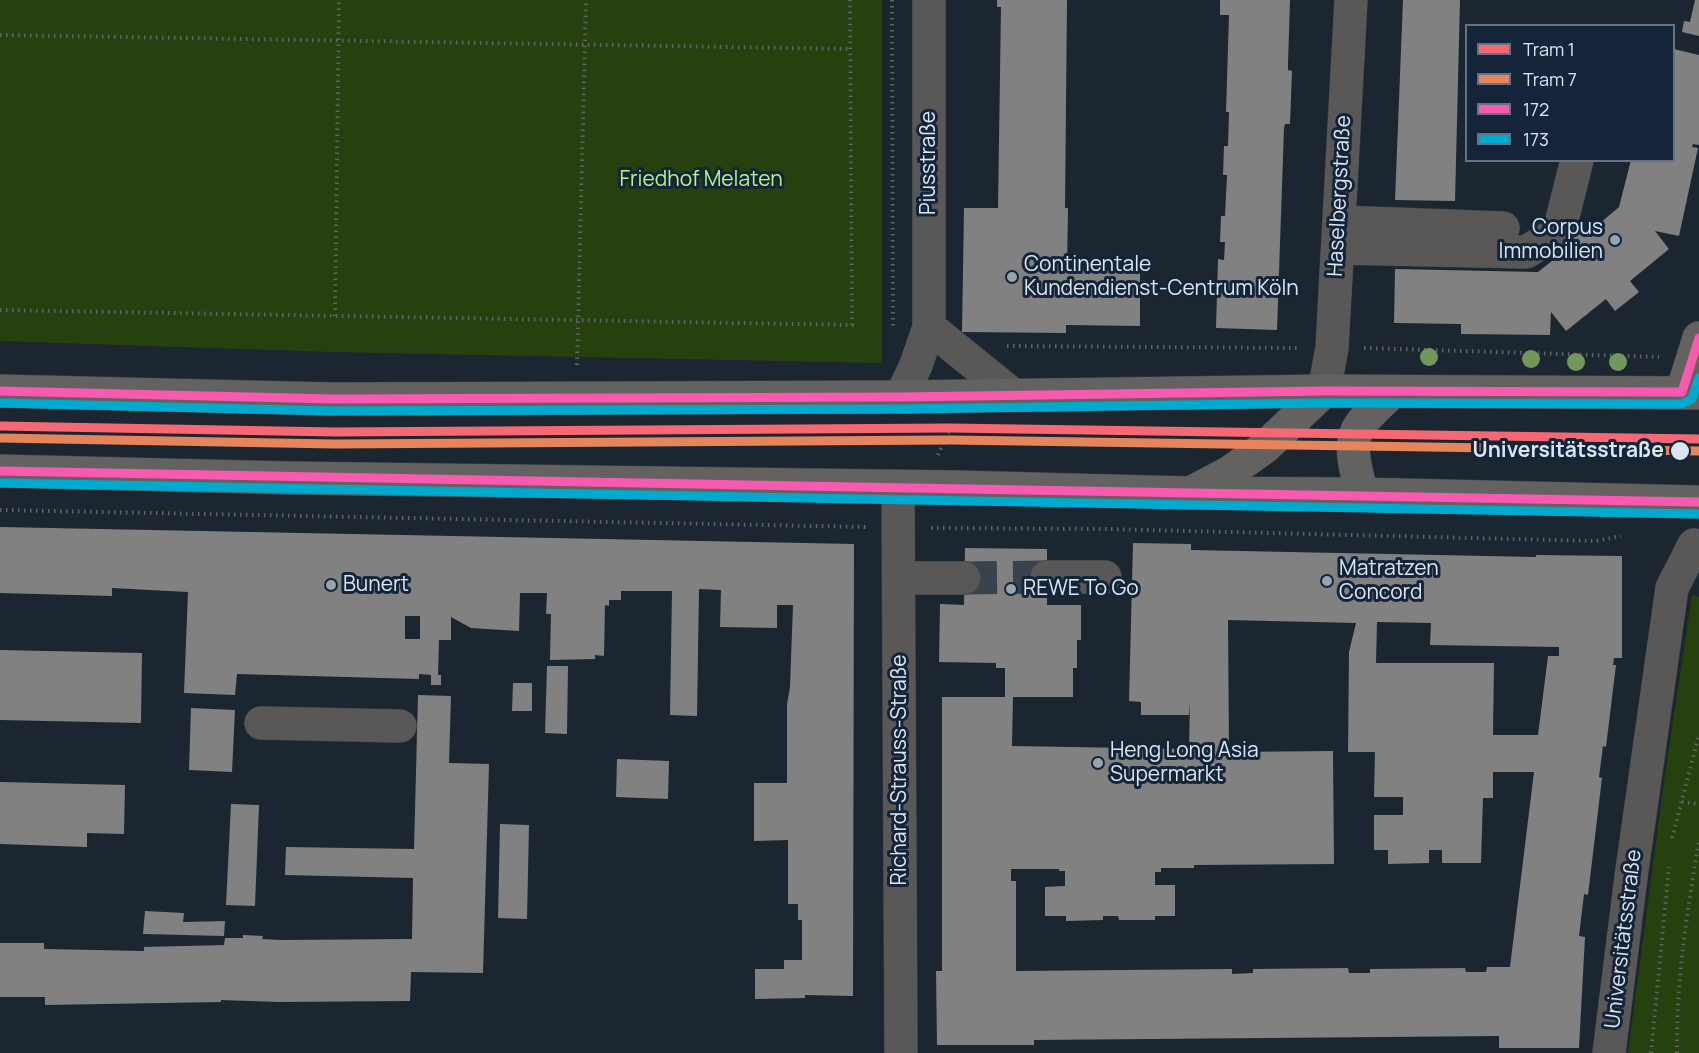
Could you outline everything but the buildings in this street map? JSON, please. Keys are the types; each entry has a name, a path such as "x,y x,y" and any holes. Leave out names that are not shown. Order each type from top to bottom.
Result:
{"main road":[{"path":"0,391 332,399 901,397 1324,391 1690,393 1699,338"},
{"path":"1190,493 1230,472 1265,447 1324,391"},
{"path":"1362,494 1355,464 1354,435 1360,424 1391,393"},
{"path":"0,471 291,478 898,487 953,472 1190,493 1362,494 1699,502"}],"street":[{"name":"Piusstraße","path":"901,397 916,365 929,327 929,0"},
{"name":"Haselbergstraße","path":"1324,391 1332,348 1351,0"},
{"path":"1338,235 1526,252 1559,232 1576,162"},
{"path":"1338,235 1503,228"},
{"path":"929,327 1013,395"},
{"name":"Richard-Strauss-Straße","path":"898,487 901,1053"},
{"name":"Universitätsstraße","path":"1609,1053 1631,877 1672,588 1694,545"},
{"path":"1047,577 1105,577"},
{"path":"899,578 964,578"},
{"path":"261,723 400,726"}],"path":[{"path":"335,316 339,0"},
{"path":"576,398 586,0"},
{"path":"0,310 852,325 850,0"},
{"path":"892,0 893,327"},
{"path":"0,35 850,49"},
{"path":"938,528 953,472 937,458 954,420"},
{"path":"0,510 898,528 1105,529 1596,541 1626,536"},
{"path":"1670,846 1699,735"},
{"path":"1682,802 1699,804"},
{"path":"1677,1053 1676,1014 1685,929 1699,841"},
{"path":"1651,1053 1669,858"}],"green space":[{"name":"Friedhof Melaten","path":"0,0 882,0 882,363 333,352 0,341"},
{"path":"1692,595 1699,597 1699,1053 1628,1053 1663,789"}],"tunnel":[{"path":"964,578 1047,577"}],"tram line":[{"name":"1","path":"0,426 335,432 950,428 1699,439"},
{"name":"7","path":"0,438 335,444 950,440 1699,451"}],"transit line":[{"name":"172","path":"0,391 332,399 901,397 1324,391 1682,392 1699,338"},
{"name":"173","path":"0,403 332,411 901,409 1324,403 1682,404 1692,399 1699,378"},
{"name":"172","path":"0,471 1699,502"},
{"name":"173","path":"0,483 1699,514"}],"place":[{"name":"Corpus Immobilien","path":"1615,240"},
{"name":"Continentale Kundendienst-Centrum Köln","path":"1012,277"},
{"name":"Universitätsstraße","path":"1680,451"},
{"name":"Matratzen Concord","path":"1327,581"},
{"name":"Bunert","path":"331,585"},
{"name":"REWE To Go","path":"1011,589"},
{"name":"Heng Long Asia Supermarkt","path":"1098,763"}]}
